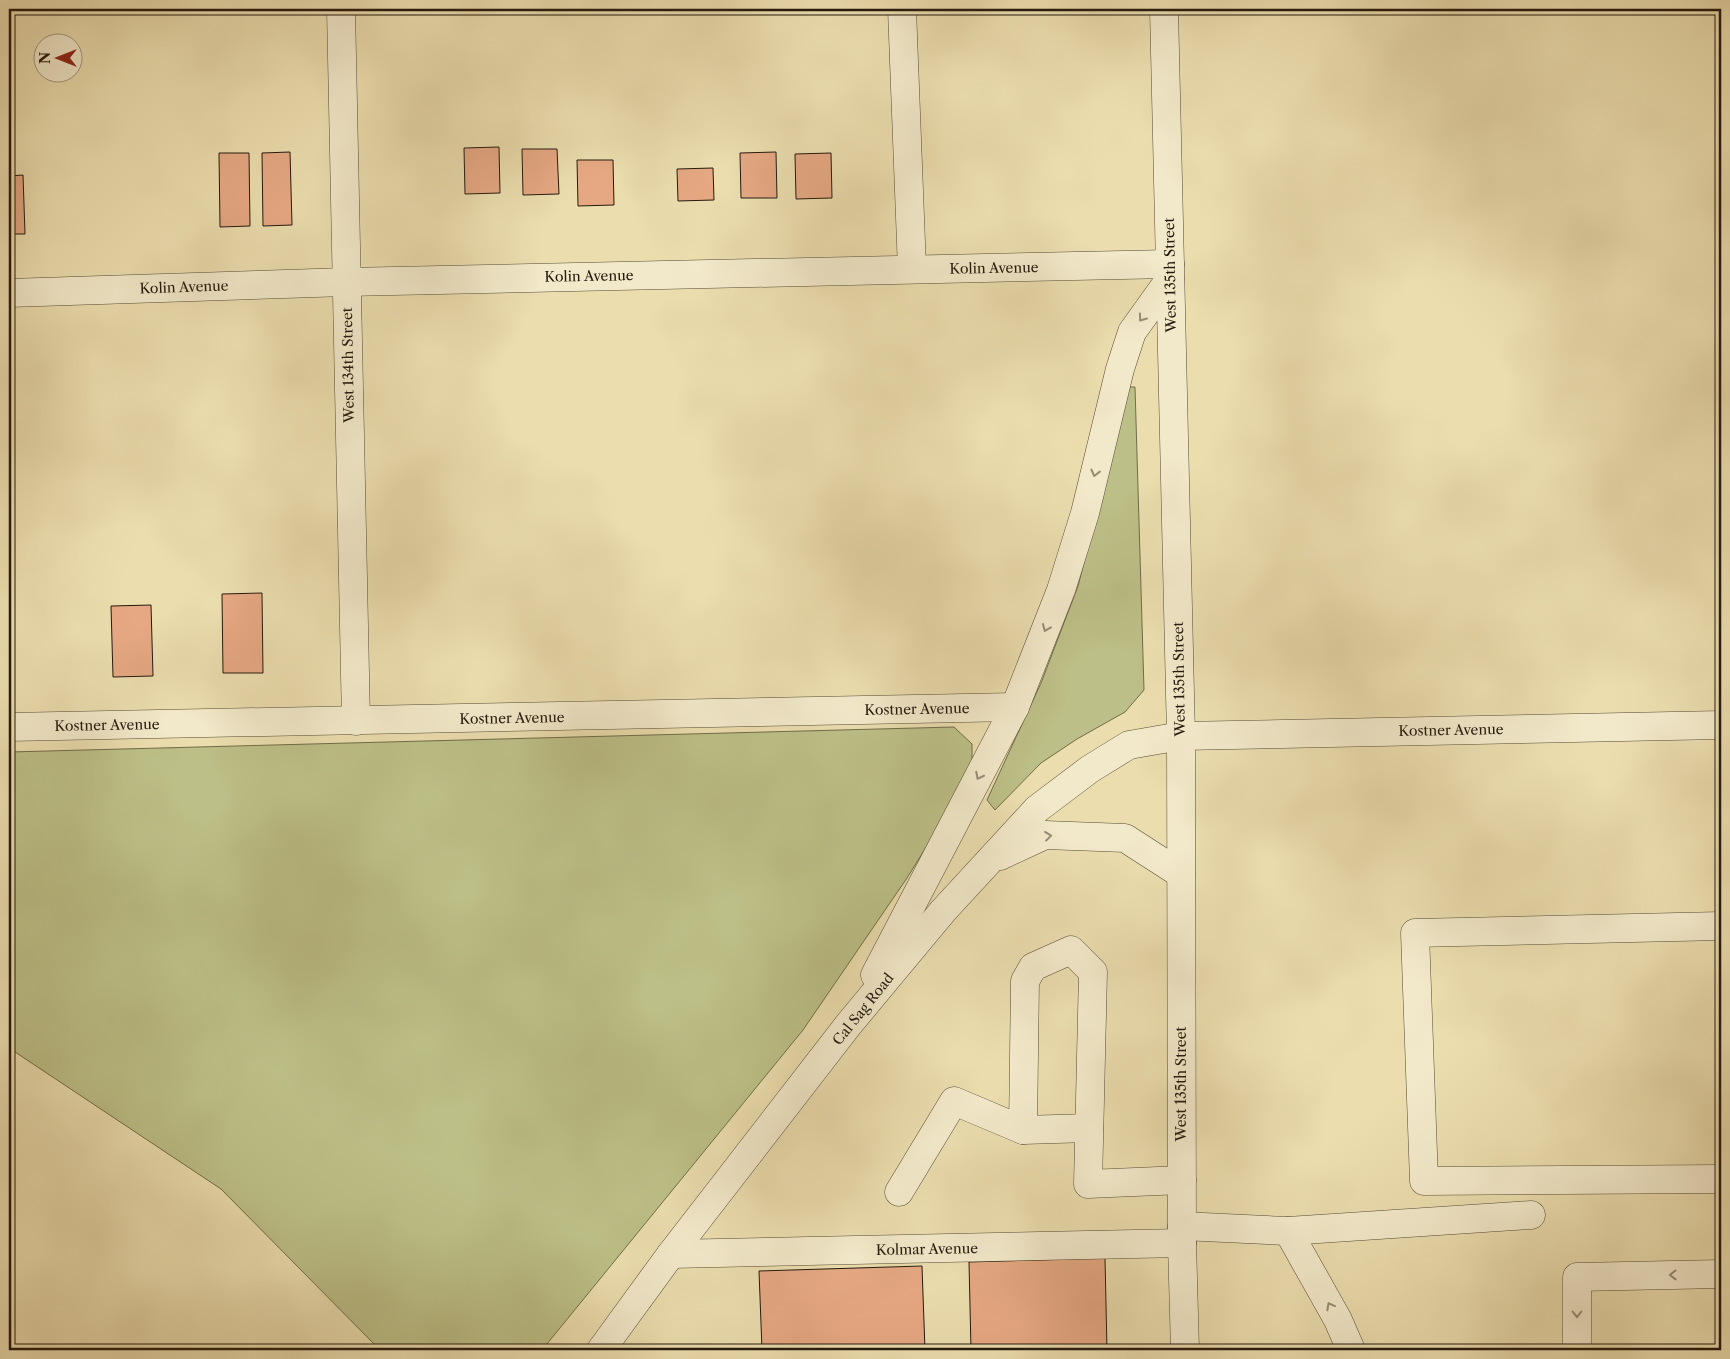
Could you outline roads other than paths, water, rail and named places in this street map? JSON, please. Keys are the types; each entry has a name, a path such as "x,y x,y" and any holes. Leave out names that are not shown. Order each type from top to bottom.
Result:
{"street":[{"name":"West 134th Street","path":"341,9 356,721"},
{"path":"902,9 912,269"},
{"name":"West 135th Street","path":"1164,9 1181,736 1182,1235 1185,1350"},
{"name":"Kolin Avenue","path":"9,293 346,282 912,269 1170,271"},
{"path":"850,1024 1014,707 1061,590 1085,513 1120,369 1132,332 1170,271"},
{"name":"Kostner Avenue","path":"9,727 1014,707"},
{"name":"Kostner Avenue","path":"1181,736 1721,725"},
{"name":"Cal Sag Road","path":"601,1350 672,1254 850,1024 943,911 1037,808 1090,769 1129,745 1181,736"},
{"path":"988,862 1045,835 1125,838 1181,874"},
{"path":"1721,926 1416,933 1424,1181 1721,1179"},
{"path":"1024,1130 1025,980 1033,968 1071,950 1093,972 1088,1184 1182,1180"},
{"path":"899,1192 954,1101 1024,1130 1089,1128"},
{"name":"Kolmar Avenue","path":"672,1254 1288,1231 1531,1215"},
{"path":"1288,1231 1338,1320 1351,1350"},
{"path":"1577,1350 1577,1277 1721,1274"}]}
